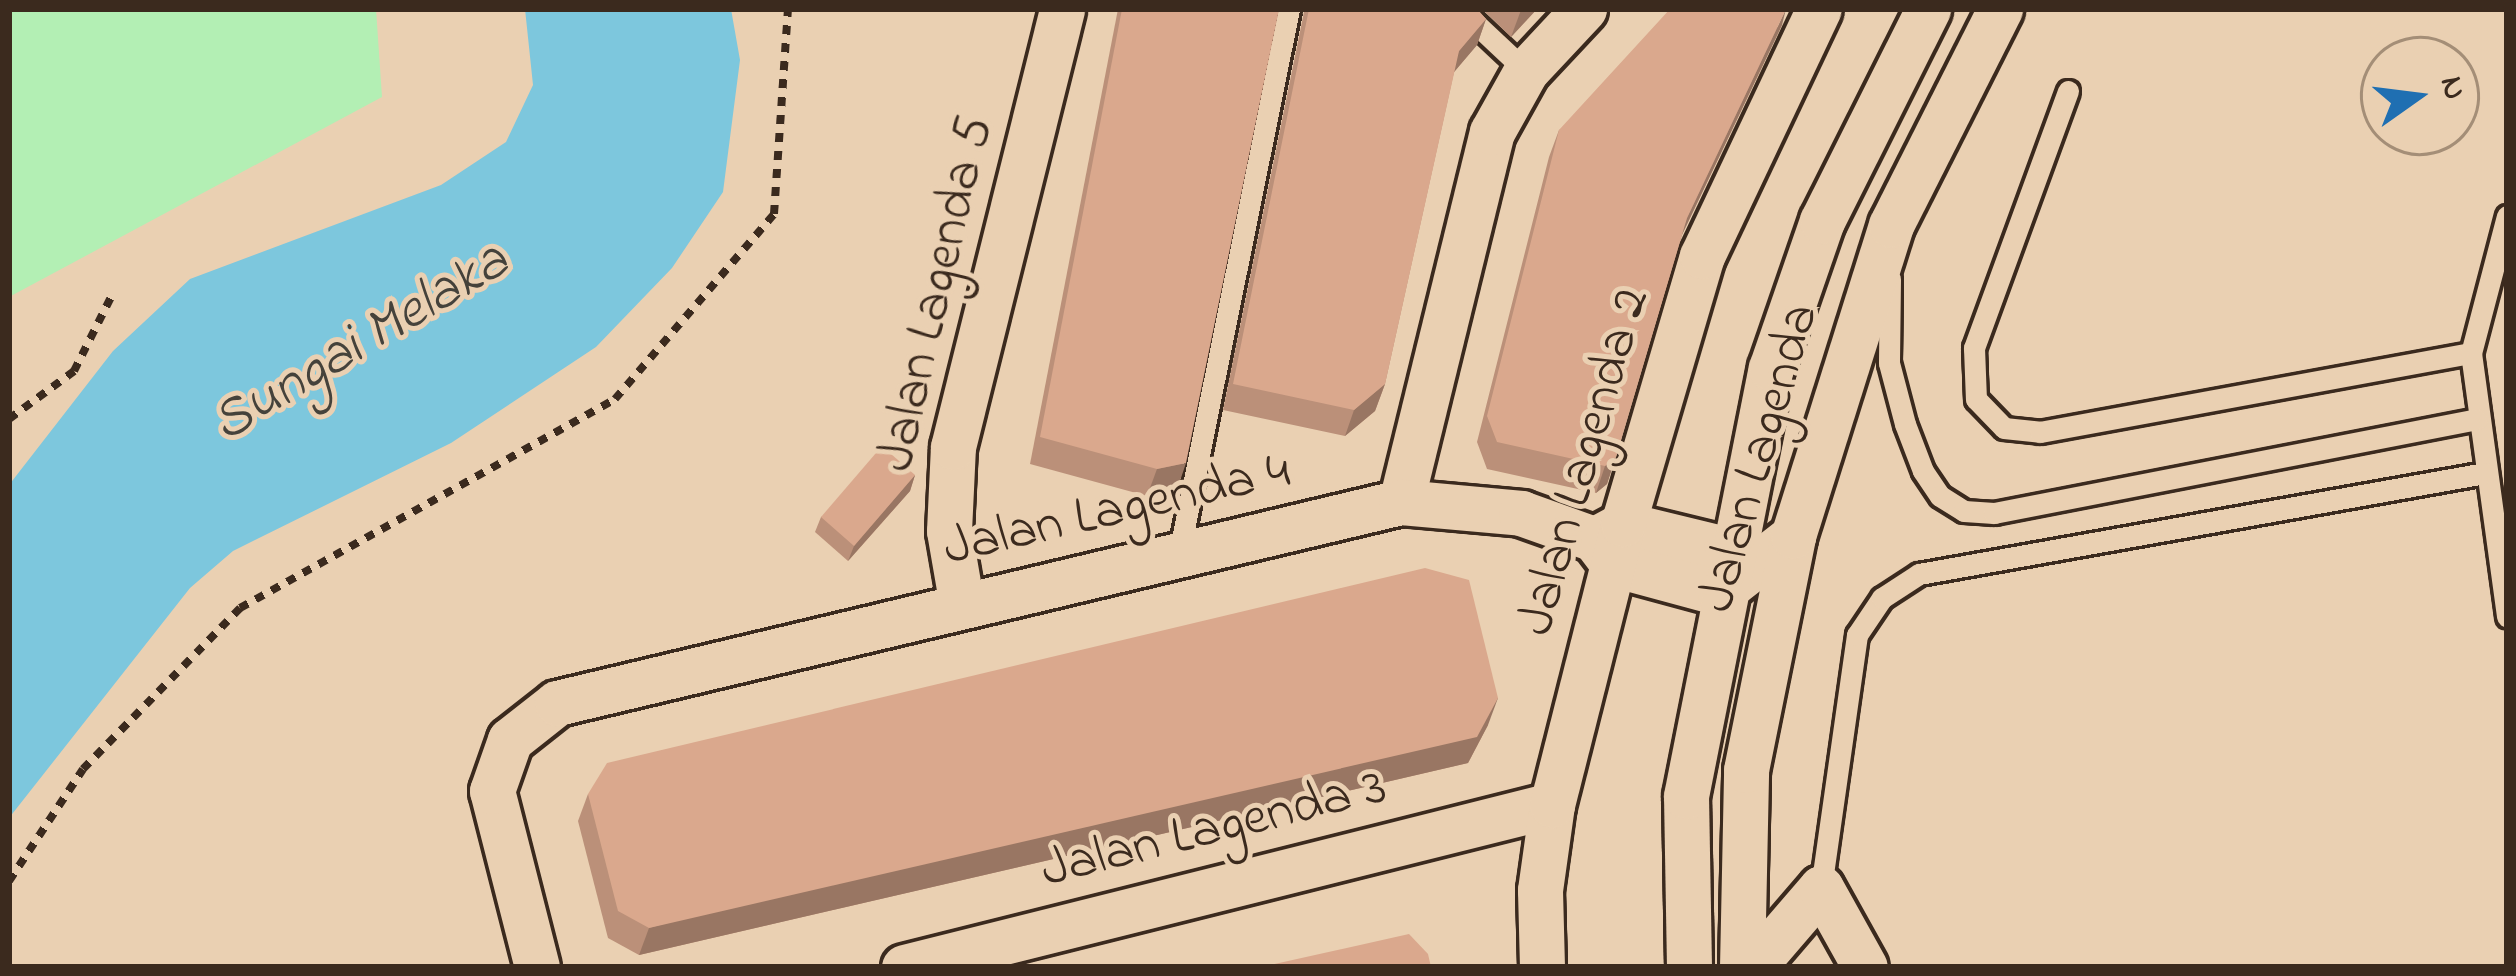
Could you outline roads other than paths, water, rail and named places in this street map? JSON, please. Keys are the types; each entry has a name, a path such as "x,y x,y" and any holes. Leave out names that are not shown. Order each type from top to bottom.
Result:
{"street":[{"name":"Jalan Lagenda 5","path":"962,606 949,531 953,447 1062,9"},
{"path":"1401,502 1492,132 1526,71 1585,9"},
{"name":"Jalan Lagenda 2","path":"1542,967 1540,890 1552,805 1610,542 1702,256 1819,9"},
{"name":"Jalan Lagenda","path":"1689,967 1686,796 1791,302 1822,221 1928,9"},
{"name":"Jalan Lagenda","path":"1742,967 1746,770 1768,638 1793,536 1891,225 2000,9"},
{"name":"Jalan Lagenda 4","path":"537,967 492,791 510,740 557,703 1401,502 1521,513 1732,574"},
{"path":"1768,638 1732,574 1793,536"},
{"name":"Jalan Lagenda 3","path":"904,967 1552,805"},
{"path":"1753,967 1821,888 1865,967"}],"lane":[{"path":"1179,555 1289,9"},
{"path":"1460,9 1526,71"},
{"path":"2068,91 1974,348 1976,399 2004,428 2040,432 2471,353"},
{"path":"2507,217 2471,353 2476,419 2507,616"},
{"path":"1891,225 1894,383 1923,471 1940,496 1964,511 1994,513 2476,419"},
{"path":"1821,888 1857,635 1882,598 1919,574 2485,473"}],"water":[{"name":"Sungai Melaka","path":"525,9 731,9 740,60 723,192 672,268 596,347 451,443 233,551 190,588 9,818 9,485 113,351 190,279 441,185 506,142 533,85"}]}
